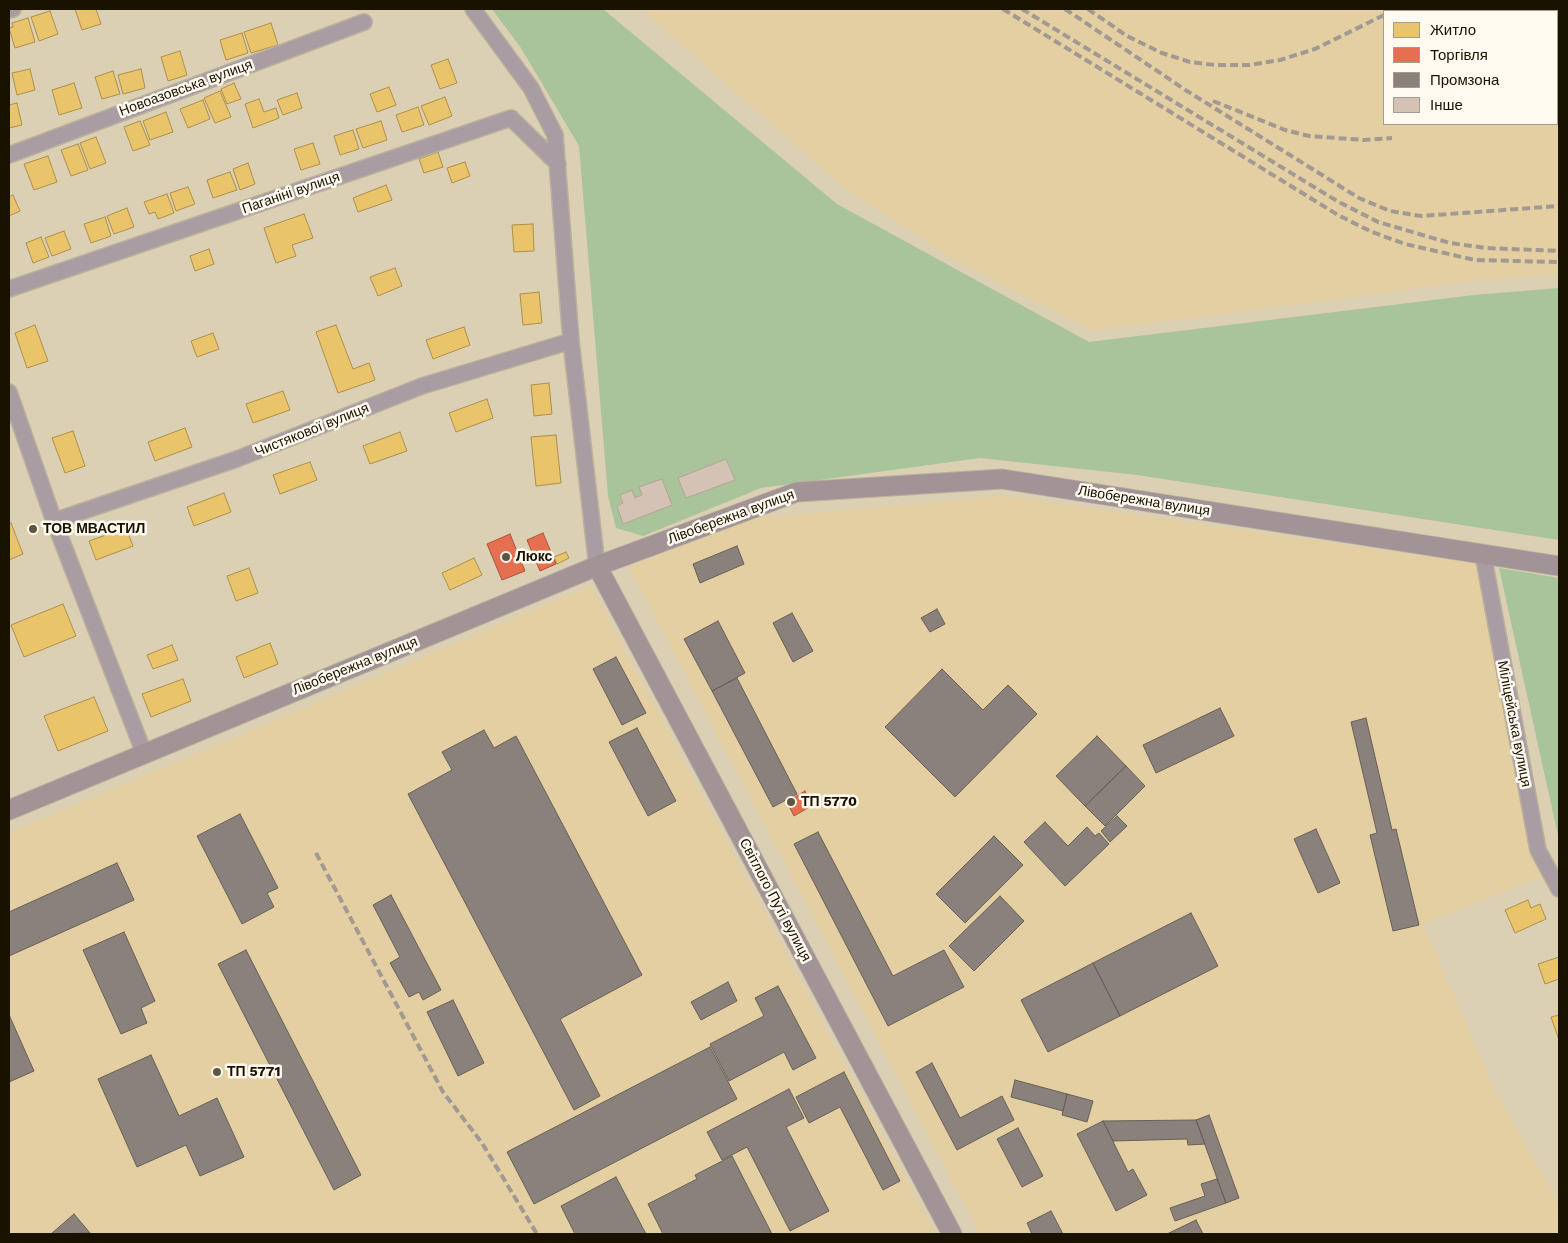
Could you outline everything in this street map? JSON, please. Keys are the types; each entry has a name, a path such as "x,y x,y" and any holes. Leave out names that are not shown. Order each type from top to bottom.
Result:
{"main road":[{"name":"Лівобережна вулиця","path":"9,810 597,566 797,492 1002,479 1559,566"},
{"name":"Світлого Путі вулиця","path":"597,566 952,1234"}],"street":[{"path":"9,10 13,9"},
{"path":"473,9 531,88 555,135 571,341 597,566"},
{"name":"Новоазовська вулиця","path":"9,155 364,22"},
{"name":"Паганіні вулиця","path":"9,289 511,118 558,164"},
{"name":"Чистякової вулиця","path":"54,521 237,459 422,386 571,341"},
{"path":"9,392 54,521 144,753"},
{"name":"Міліцейська вулиця","path":"1483,554 1538,850 1559,889"}],"shaded area":[{"path":"641,9 1559,9 1559,274 1473,281 1093,331 955,260 846,189"},
{"path":"1005,496 1478,564 1544,876 1423,924 1494,1088 1559,1205 1559,1234 980,1234 629,567 753,518"},
{"path":"591,586 935,1234 9,1234 9,833"}],"green space":[{"path":"492,9 603,9 837,204 1089,342 1474,295 1559,288 1559,540 1137,475 980,458 761,488 643,536 616,528 608,496 579,146 521,48"},
{"path":"1499,568 1559,578 1559,840"}],"building: Житло":[{"path":"75,9 96,9 101,24 82,30"},
{"path":"50,11 58,34 39,41 31,17"},
{"path":"28,18 35,42 15,48 9,28 13,27 12,23"},
{"path":"271,23 278,45 251,53 244,32"},
{"path":"242,33 248,53 226,60 220,40"},
{"path":"180,51 187,75 168,81 161,57"},
{"path":"448,59 457,83 440,89 431,65"},
{"path":"30,69 35,90 17,95 12,73"},
{"path":"141,69 145,88 123,94 118,75"},
{"path":"113,71 120,94 102,99 95,77"},
{"path":"74,83 82,108 59,115 52,90"},
{"path":"234,83 241,99 227,104 221,89"},
{"path":"389,87 396,105 377,112 370,94"},
{"path":"220,91 231,117 215,123 204,98"},
{"path":"297,93 302,108 283,115 277,100"},
{"path":"445,97 452,116 429,125 421,106"},
{"path":"259,99 264,112 276,108 279,118 253,128 245,104"},
{"path":"203,100 210,119 188,128 180,109"},
{"path":"17,103 22,125 9,128 9,105"},
{"path":"418,107 424,125 402,132 396,115"},
{"path":"166,112 173,132 150,140 143,121"},
{"path":"140,121 150,145 133,151 124,127"},
{"path":"381,121 387,140 363,148 356,129"},
{"path":"353,130 359,149 340,155 334,136"},
{"path":"96,137 106,163 90,169 80,143"},
{"path":"313,143 320,164 301,170 294,149"},
{"path":"78,144 88,170 71,176 61,150"},
{"path":"438,152 443,167 424,173 419,159"},
{"path":"48,156 57,182 34,190 24,164"},
{"path":"465,162 470,176 452,183 447,168"},
{"path":"248,163 255,184 240,190 233,169"},
{"path":"230,172 237,190 213,198 207,180"},
{"path":"386,185 392,200 358,212 353,198"},
{"path":"188,187 195,204 176,211 170,193"},
{"path":"167,194 174,213 158,219 155,212 149,214 144,202"},
{"path":"13,195 20,211 9,216 9,197"},
{"path":"127,208 134,227 114,234 107,216"},
{"path":"304,214 313,238 292,245 296,256 276,263 264,228"},
{"path":"105,217 111,236 91,243 84,224"},
{"path":"533,224 534,251 514,252 512,225"},
{"path":"64,231 71,249 52,256 45,238"},
{"path":"41,237 49,257 33,263 26,243"},
{"path":"209,249 214,264 195,271 190,256"},
{"path":"395,268 402,286 378,296 370,277"},
{"path":"539,292 542,323 523,325 520,294"},
{"path":"35,325 48,361 27,368 15,333"},
{"path":"336,325 353,369 369,363 375,380 338,393 316,332"},
{"path":"464,327 470,345 433,359 426,340"},
{"path":"213,333 219,349 197,357 191,341"},
{"path":"549,383 552,414 534,416 531,385"},
{"path":"283,391 290,410 253,423 246,404"},
{"path":"487,399 493,418 456,432 449,413"},
{"path":"185,428 192,447 155,461 148,442"},
{"path":"73,431 85,466 65,473 52,438"},
{"path":"400,432 407,451 370,464 363,446"},
{"path":"556,435 561,483 536,486 531,437"},
{"path":"310,462 317,480 280,494 273,475"},
{"path":"224,493 231,512 194,526 187,507"},
{"path":"11,523 23,554 9,560 9,524"},
{"path":"126,528 133,546 96,560 89,541"},
{"path":"566,552 569,558 557,564 554,557"},
{"path":"474,558 482,575 450,590 442,573"},
{"path":"249,568 258,593 236,601 227,576"},
{"path":"63,604 76,636 24,657 11,625"},
{"path":"270,643 278,664 244,678 236,657"},
{"path":"172,645 178,660 153,669 147,655"},
{"path":"183,679 191,701 151,717 142,694"},
{"path":"94,697 108,731 58,751 44,716"},
{"path":"1528,900 1531,908 1540,904 1546,919 1515,933 1505,910"},
{"path":"1559,957 1559,979 1545,984 1538,964"},
{"path":"1559,1015 1559,1040 1551,1017"}],"building: Торгівля":[{"path":"543,533 556,564 540,571 527,540"},
{"name":"Люкс","path":"510,534 525,571 502,580 487,544"},
{"path":"805,791 811,806 794,816 787,802"}],"building: Промзона":[{"path":"737,546 744,564 700,583 693,564"},
{"path":"937,609 945,624 930,632 921,618"},
{"path":"792,613 813,651 793,662 773,623"},
{"path":"718,621 745,673 712,691 684,639"},
{"path":"616,657 646,713 622,725 593,669"},
{"path":"942,669 983,710 1008,685 1037,714 955,797 885,727"},
{"path":"737,678 797,794 773,807 712,691"},
{"path":"1220,708 1234,736 1156,773 1143,745"},
{"path":"1366,718 1392,830 1396,829 1419,925 1393,931 1370,835 1377,833 1351,722"},
{"path":"637,728 676,801 648,816 609,742"},
{"path":"484,730 494,748 516,736 642,975 560,1019 600,1096 574,1110 408,794 452,770 442,752"},
{"path":"1097,736 1126,766 1085,806 1056,776"},
{"path":"1126,766 1145,786 1105,826 1085,806"},
{"path":"240,814 278,888 267,893 274,907 242,924 197,836"},
{"path":"1117,816 1127,826 1110,842 1101,831"},
{"path":"1045,822 1068,846 1087,827 1095,836 1099,833 1109,844 1065,886 1024,842"},
{"path":"1316,829 1340,883 1318,893 1294,839"},
{"path":"818,832 893,976 944,950 964,987 888,1026 794,844"},
{"path":"994,836 1023,865 965,923 936,894"},
{"path":"117,863 134,900 9,956 9,912"},
{"path":"391,895 441,990 423,1000 419,992 409,997 390,963 400,957 373,905"},
{"path":"1000,896 1024,921 974,971 949,946"},
{"path":"1191,913 1218,966 1120,1016 1093,963"},
{"path":"124,932 155,1001 141,1008 147,1023 121,1034 83,950"},
{"path":"246,950 361,1175 334,1190 218,964"},
{"path":"1093,963 1120,1016 1048,1052 1021,1000"},
{"path":"728,982 737,1001 701,1020 691,1002"},
{"path":"778,986 816,1058 793,1070 784,1052 729,1081 710,1044 764,1016 755,998"},
{"path":"453,1000 484,1063 458,1076 427,1012"},
{"path":"9,1018 34,1071 9,1082"},
{"path":"710,1047 737,1099 534,1204 507,1152"},
{"path":"151,1055 179,1116 217,1098 244,1157 200,1176 186,1145 137,1167 98,1079"},
{"path":"932,1063 960,1118 1002,1096 1014,1120 957,1150 916,1072"},
{"path":"844,1072 900,1181 883,1190 840,1107 809,1123 796,1097"},
{"path":"1015,1080 1067,1094 1063,1111 1011,1097"},
{"path":"789,1089 804,1118 786,1127 829,1211 790,1231 747,1147 722,1160 707,1132"},
{"path":"1067,1094 1093,1101 1087,1122 1062,1115"},
{"path":"1209,1115 1239,1198 1226,1203 1196,1120"},
{"path":"1196,1120 1205,1144 1188,1145 1187,1139 1113,1141 1103,1121"},
{"path":"1103,1121 1128,1172 1133,1169 1147,1195 1116,1211 1077,1134"},
{"path":"1018,1128 1043,1176 1022,1187 997,1139"},
{"path":"732,1156 772,1234 663,1234 648,1204 697,1179 695,1175"},
{"path":"616,1177 646,1234 575,1234 561,1206"},
{"path":"1217,1179 1226,1203 1175,1221 1170,1208 1205,1196 1201,1184"},
{"path":"1051,1211 1063,1234 1032,1234 1027,1223"},
{"path":"74,1214 90,1233 51,1234"},
{"path":"1196,1220 1203,1234 1167,1234"}],"building: Інше":[{"path":"726,459 735,480 686,498 678,478"},
{"path":"662,479 672,505 623,524 617,506 623,503 620,495 632,490 635,498 642,495 639,487"}],"railway":[{"path":"1003,9 1338,215 1372,232 1405,244 1475,260 1559,262"},
{"path":"1022,9 1337,201 1378,222 1450,243 1486,248 1559,251"},
{"path":"1065,9 1187,91 1359,198 1390,211 1421,216 1559,206"},
{"path":"1088,9 1127,36 1162,53 1190,62 1215,65 1249,65 1280,60 1315,49 1383,15"},
{"path":"1397,10 1401,9"},
{"path":"1213,101 1285,130 1309,136 1364,140 1392,138"},
{"path":"316,853 443,1092 482,1143 537,1234"}],"place":[{"name":"ТОВ МВАСТИЛ","path":"33,529"},
{"name":"Люкс","path":"506,557"},
{"name":"ТП 5770","path":"791,802"},
{"name":"ТП 5771","path":"217,1072"}]}
